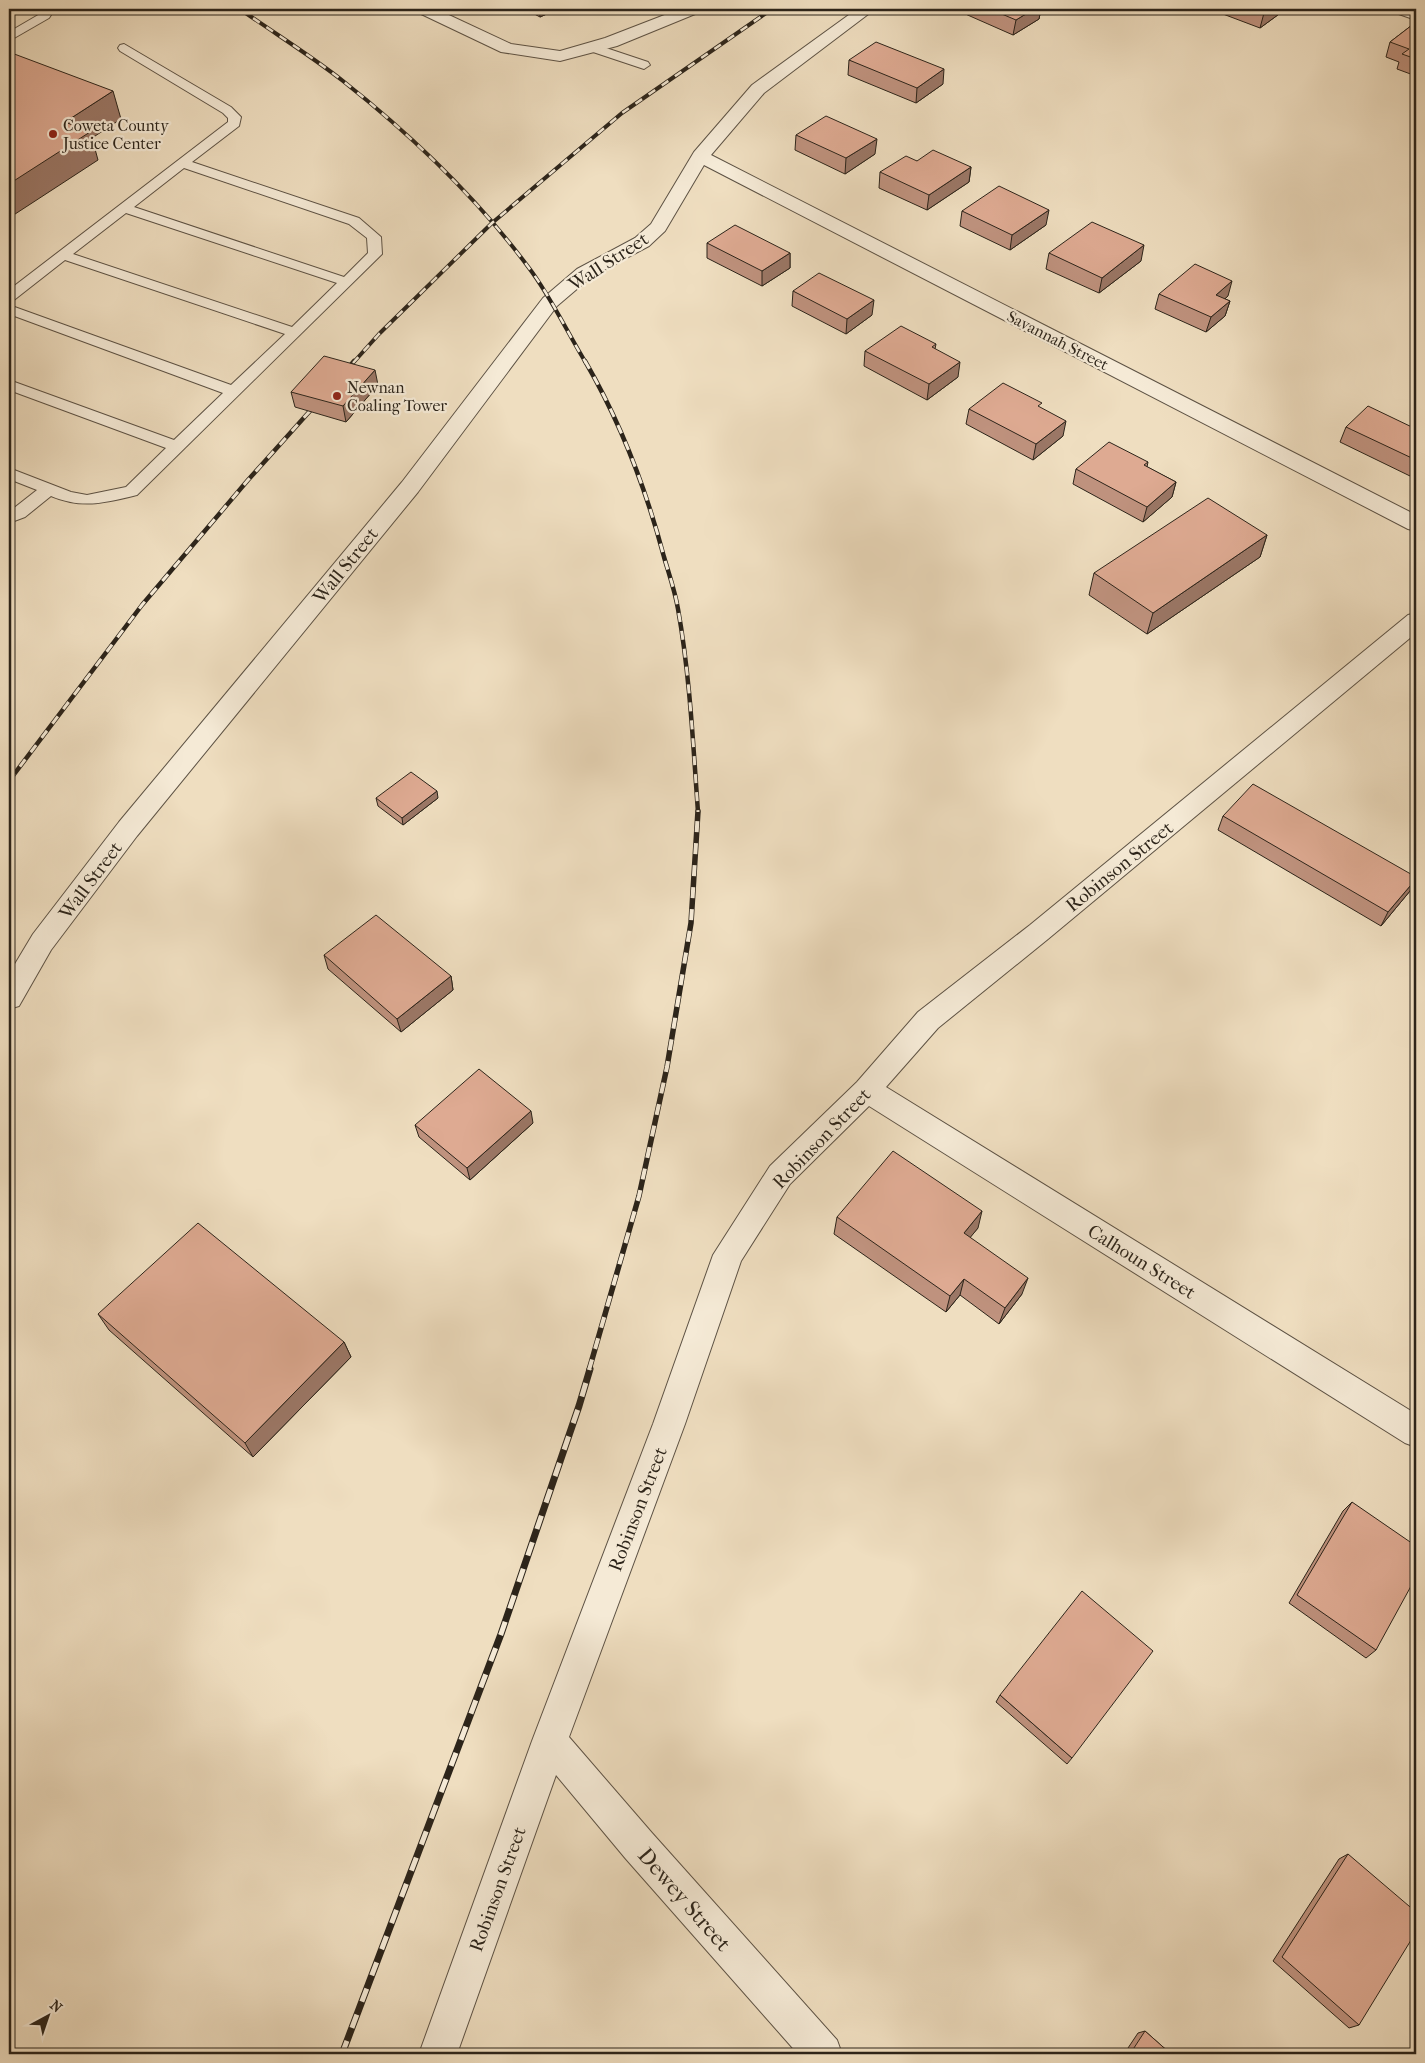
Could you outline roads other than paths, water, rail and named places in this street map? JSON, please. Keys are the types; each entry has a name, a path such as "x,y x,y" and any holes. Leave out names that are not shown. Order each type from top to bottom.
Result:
{"street":[{"path":"423,9 507,48 560,56 611,42 694,9"},
{"name":"Wall Street","path":"9,998 42,942 128,829 410,487 550,302 584,273 642,242 658,228 700,156 758,89 853,17 867,9"},
{"path":"1399,9 1416,15"},
{"name":"Savannah Street","path":"700,156 1416,524"},
{"name":"Robinson Street","path":"438,2054 550,1741 669,1424 728,1255 780,1175 867,1090 928,1020 1039,932 1416,621"},
{"name":"Calhoun Street","path":"867,1090 1416,1432"},
{"name":"Dewey Street","path":"550,1741 639,1846 823,2054"}],"lane":[{"path":"9,37 45,15"},
{"path":"591,47 644,65"},
{"path":"9,297 234,123 235,117 227,110 124,48"},
{"path":"9,472 48,489 86,500 130,491 375,254 374,236 354,221 183,163"},
{"path":"125,208 346,282"},
{"path":"63,255 294,332"},
{"path":"9,309 234,391"},
{"path":"9,386 176,446"},
{"path":"9,518 19,513 48,489"}],"railway":[{"path":"240,9 305,53 368,101 442,168 493,222"},
{"path":"493,222 622,113 772,9"},
{"path":"353,363 379,334 493,222"},
{"path":"493,222 537,279 586,363"},
{"path":"343,374 354,361"},
{"path":"585,361 610,408 641,481 675,596 688,685 698,812"},
{"path":"9,781 142,605 248,480 318,402"},
{"path":"589,1370 639,1196 667,1067 691,923 698,812"},
{"path":"342,2054 501,1634 590,1369"}],"place":[{"name":"Coweta County Justice Center","path":"53,134"},
{"name":"Newnan Coaling Tower","path":"337,396"}]}
